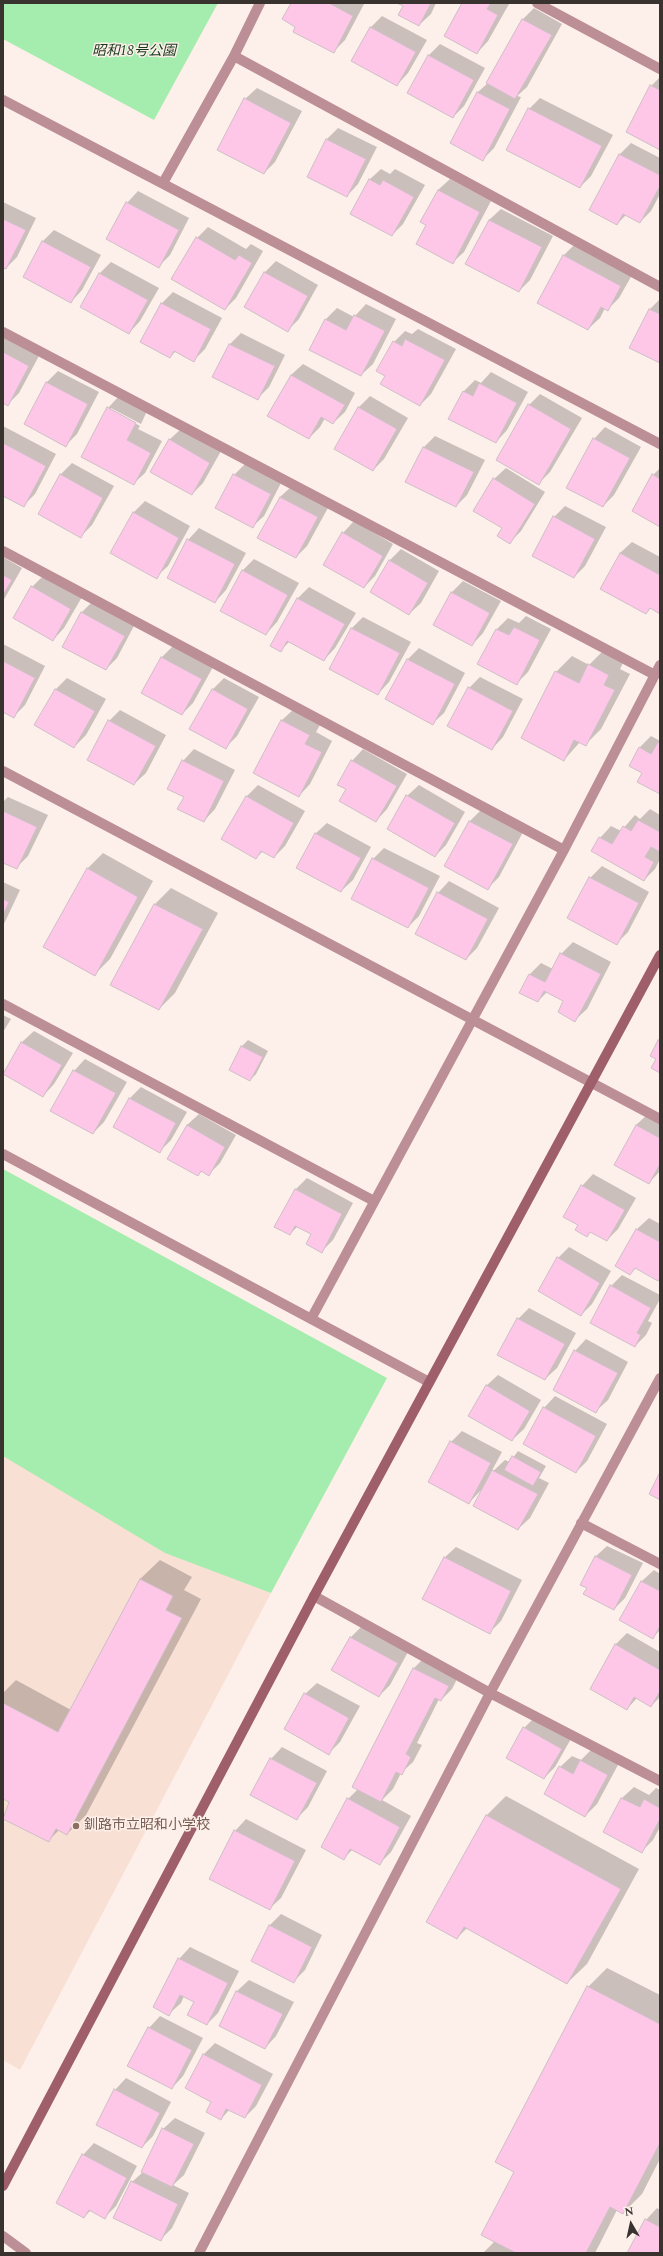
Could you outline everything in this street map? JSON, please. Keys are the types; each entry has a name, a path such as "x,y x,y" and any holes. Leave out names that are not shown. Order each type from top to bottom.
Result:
{"street":[{"path":"163,183 234,56 260,3"},
{"path":"537,3 660,68"},
{"path":"234,56 660,287"},
{"path":"3,100 660,444"},
{"path":"3,332 654,675"},
{"path":"3,551 564,850"},
{"path":"312,1319 374,1201 564,850 660,665"},
{"path":"3,771 660,1119"},
{"path":"3,2186 314,1596 660,955"},
{"path":"3,1004 374,1201"},
{"path":"3,1154 429,1382"},
{"path":"199,2253 490,1693 660,1378"},
{"path":"581,1523 660,1564"},
{"path":"314,1596 490,1693 660,1781"},
{"path":"3,2236 26,2253"}],"shaded area":[{"name":"釧路市立昭和小学校","path":"3,1447 271,1593 20,2070 3,2060"}],"green space":[{"name":"昭和18号公園","path":"3,3 218,3 154,120 3,39"},
{"path":"3,1169 387,1378 271,1593 165,1553 3,1456"}],"building":[{"path":"291,3 329,3 353,16 334,53 293,32 295,27 282,19"},
{"path":"397,3 431,3 419,26 398,15 403,6"},
{"path":"462,3 491,3 487,9 498,15 477,54 444,36"},
{"path":"522,19 552,35 515,99 486,83"},
{"path":"370,27 416,52 397,86 351,61"},
{"path":"428,55 474,80 453,118 407,93"},
{"path":"650,85 660,90 660,150 626,132"},
{"path":"477,92 510,109 483,161 450,143"},
{"path":"244,98 291,123 264,174 217,150"},
{"path":"528,108 602,146 580,188 506,150"},
{"path":"326,139 366,159 347,197 307,177"},
{"path":"619,154 660,175 660,186 640,223 623,214 617,225 589,210"},
{"path":"369,179 380,185 383,180 414,197 392,236 350,214"},
{"path":"438,190 480,212 453,264 416,244 426,225 420,222"},
{"path":"126,202 179,230 159,268 106,239"},
{"path":"3,219 26,230 6,269 3,268"},
{"path":"489,220 542,247 519,292 465,264"},
{"path":"196,237 235,260 239,255 252,263 225,310 171,279"},
{"path":"42,241 91,267 71,303 23,277"},
{"path":"563,255 621,286 608,311 601,307 588,330 537,303"},
{"path":"264,272 308,296 288,332 244,307"},
{"path":"99,273 148,300 129,334 80,307"},
{"path":"161,303 211,329 194,362 174,351 170,358 140,342"},
{"path":"649,309 660,314 660,363 629,348"},
{"path":"354,315 385,331 361,376 309,350 325,319 346,330"},
{"path":"405,339 445,360 420,406 380,384 385,376 376,371 393,341 402,346"},
{"path":"229,344 275,366 258,400 212,377"},
{"path":"3,352 29,366 8,406 3,403"},
{"path":"291,375 345,405 333,424 321,417 309,439 267,416"},
{"path":"46,382 88,404 66,447 24,424"},
{"path":"479,383 517,403 496,443 448,419 463,391 473,396"},
{"path":"528,404 571,429 539,485 496,460"},
{"path":"107,407 136,423 127,440 151,453 134,485 81,457"},
{"path":"358,407 397,429 373,471 334,449"},
{"path":"593,438 630,458 603,507 566,488"},
{"path":"169,439 210,463 192,495 150,472"},
{"path":"3,443 46,466 24,507 3,496"},
{"path":"423,447 474,472 456,507 405,482"},
{"path":"60,474 103,498 81,538 38,514"},
{"path":"233,474 271,494 253,528 215,508"},
{"path":"652,474 660,479 660,527 632,511"},
{"path":"493,478 535,504 510,544 497,536 502,528 473,511"},
{"path":"280,497 318,517 296,558 257,538"},
{"path":"133,512 179,538 157,579 110,553"},
{"path":"553,516 595,539 574,578 532,556"},
{"path":"342,532 383,556 364,588 323,565"},
{"path":"187,539 235,564 215,603 167,578"},
{"path":"620,553 660,575 660,614 650,608 646,614 600,589"},
{"path":"389,560 428,583 409,615 370,592"},
{"path":"242,570 288,595 266,635 220,611"},
{"path":"3,575 12,580 3,595"},
{"path":"31,586 71,609 53,641 13,618"},
{"path":"451,592 490,613 472,646 433,625"},
{"path":"297,598 345,624 324,661 287,641 281,652 270,646"},
{"path":"81,612 125,636 106,670 62,647"},
{"path":"514,627 540,640 517,685 477,664 496,629 509,635"},
{"path":"351,628 400,653 378,695 329,669"},
{"path":"161,657 202,679 182,715 141,693"},
{"path":"407,659 455,684 433,725 385,699"},
{"path":"3,661 35,678 14,718 3,712"},
{"path":"588,664 609,675 604,685 615,690 586,746 574,740 564,761 521,738 555,671 579,683"},
{"path":"468,687 513,711 492,750 447,726"},
{"path":"55,689 95,711 74,748 34,725"},
{"path":"212,689 248,709 226,749 189,729"},
{"path":"108,720 156,746 134,785 87,760"},
{"path":"281,720 310,735 305,744 322,752 299,797 253,773"},
{"path":"658,742 660,743 660,794 637,782 642,773 629,766 639,747 651,754"},
{"path":"182,760 224,781 204,822 177,809 184,797 167,789"},
{"path":"351,760 397,786 376,822 339,801 346,789 337,785"},
{"path":"406,795 455,823 435,857 387,829"},
{"path":"246,796 294,823 274,858 261,851 256,859 221,839"},
{"path":"3,811 37,827 17,869 3,863"},
{"path":"638,820 660,832 660,852 651,847 645,857 654,862 644,881 591,851 599,837 612,844 623,826 631,831"},
{"path":"469,821 513,844 488,890 444,866"},
{"path":"315,833 361,858 341,892 296,868"},
{"path":"372,858 429,888 408,928 351,899"},
{"path":"87,868 138,897 95,976 43,947"},
{"path":"589,877 639,903 617,945 567,918"},
{"path":"437,892 488,919 466,960 415,934"},
{"path":"3,899 9,902 3,915"},
{"path":"154,904 203,929 159,1010 110,985"},
{"path":"560,953 601,974 575,1022 558,1012 563,1001 544,991 538,1002 519,993 529,974 545,982"},
{"path":"658,1040 660,1041 660,1073 651,1068 656,1059 650,1056"},
{"path":"21,1042 62,1065 43,1097 3,1074"},
{"path":"241,1046 263,1057 250,1081 229,1070"},
{"path":"73,1070 116,1093 93,1134 50,1111"},
{"path":"129,1098 176,1123 160,1153 113,1127"},
{"path":"187,1125 225,1147 209,1176 201,1171 198,1176 167,1159"},
{"path":"636,1125 660,1138 660,1164 649,1184 614,1165"},
{"path":"581,1185 625,1210 607,1241 590,1232 587,1237 575,1230 578,1225 563,1217"},
{"path":"295,1189 342,1214 322,1253 306,1244 311,1234 295,1226 290,1235 274,1227"},
{"path":"636,1229 660,1242 660,1278 658,1281 635,1268 630,1275 615,1266"},
{"path":"557,1257 600,1283 581,1316 538,1291"},
{"path":"610,1285 651,1308 637,1333 641,1335 635,1347 590,1323"},
{"path":"517,1318 565,1344 545,1380 497,1355"},
{"path":"574,1350 618,1373 596,1413 553,1390"},
{"path":"486,1385 530,1411 512,1441 468,1416"},
{"path":"543,1407 596,1436 576,1473 523,1444"},
{"path":"450,1441 491,1463 469,1504 428,1482"},
{"path":"512,1456 541,1472 533,1486 504,1470"},
{"path":"492,1470 538,1494 518,1530 473,1506"},
{"path":"660,1472 660,1500 649,1494"},
{"path":"595,1556 632,1575 614,1610 583,1594 587,1588 580,1585"},
{"path":"444,1557 511,1591 490,1634 422,1599"},
{"path":"140,1579 173,1596 166,1610 182,1618 67,1835 56,1829 49,1842 3,1819 9,1802 3,1799 3,1703 58,1732"},
{"path":"641,1581 660,1591 660,1626 653,1639 619,1620"},
{"path":"350,1637 398,1663 379,1697 331,1670"},
{"path":"615,1644 660,1670 660,1691 651,1707 634,1697 627,1710 590,1689"},
{"path":"413,1668 449,1686 441,1701 435,1698 406,1754 411,1757 402,1775 396,1772 381,1802 352,1787"},
{"path":"304,1693 349,1718 329,1755 284,1729"},
{"path":"523,1727 562,1749 544,1779 506,1758"},
{"path":"270,1758 317,1783 297,1820 250,1795"},
{"path":"580,1760 608,1775 585,1817 544,1794 559,1766 573,1774"},
{"path":"347,1798 400,1827 380,1865 350,1849 344,1860 321,1847"},
{"path":"621,1798 640,1807 644,1799 660,1808 660,1819 642,1853 603,1832"},
{"path":"486,1815 621,1889 567,1984 464,1927 457,1939 426,1922"},
{"path":"234,1830 295,1861 270,1910 209,1879"},
{"path":"269,1925 312,1947 294,1983 251,1961"},
{"path":"178,1958 228,1983 207,2025 187,2015 194,2002 180,1995 169,2016 153,2007"},
{"path":"587,1986 660,2024 660,2143 623,2214 610,2207 586,2253 516,2253 481,2235 514,2172 495,2162"},
{"path":"236,1991 283,2014 265,2049 219,2026"},
{"path":"148,2027 192,2050 172,2089 127,2066"},
{"path":"203,2054 262,2085 245,2118 226,2109 221,2120 206,2112 211,2102 185,2088"},
{"path":"114,2089 160,2113 142,2148 96,2125"},
{"path":"162,2128 194,2144 172,2187 141,2172"},
{"path":"82,2154 127,2178 105,2219 89,2210 84,2218 56,2203"},
{"path":"131,2181 178,2204 161,2241 113,2218"},
{"path":"645,2219 660,2227 660,2253 627,2253"}],"place":[{"name":"釧路市立昭和小学校","path":"76,1826"}]}
